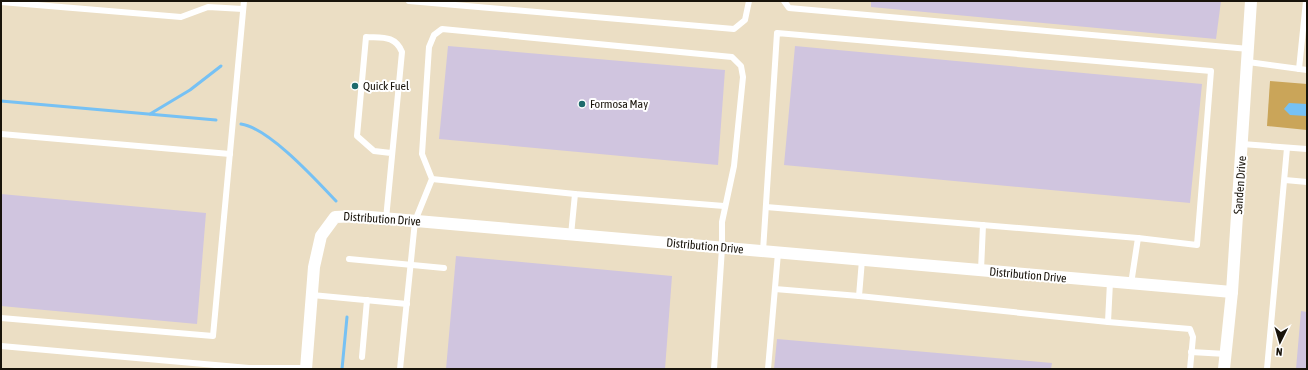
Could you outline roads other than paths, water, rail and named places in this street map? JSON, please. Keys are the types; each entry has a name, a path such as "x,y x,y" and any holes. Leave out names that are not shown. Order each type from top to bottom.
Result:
{"street":[{"name":"Sanden Drive","path":"1224,369 1232,292 1251,1"},
{"name":"Distribution Drive","path":"306,369 314,267 322,236 335,217 359,216 1232,292"}],"lane":[{"path":"1,318 213,336 244,1"},
{"path":"409,1 734,29 745,20 749,1"},
{"path":"784,1 789,8 1249,49"},
{"path":"1299,69 1306,1"},
{"path":"1,2 181,17 208,7 243,9"},
{"path":"400,369 415,221 432,179 422,154 429,47 434,35 442,29 732,58 741,66 743,77 734,166 731,185 724,206 722,222 722,248 714,369"},
{"path":"763,251 777,33 1211,71 1197,245 1138,238 766,207"},
{"path":"386,219 402,52 396,41 366,37 357,136 374,150 392,153"},
{"path":"1248,62 1307,70"},
{"path":"1,134 230,154"},
{"path":"1242,144 1307,149"},
{"path":"1267,369 1287,148"},
{"path":"432,179 575,194 724,206"},
{"path":"1285,180 1307,182"},
{"path":"571,235 575,194"},
{"path":"981,270 983,225"},
{"path":"1131,284 1138,238"},
{"path":"768,369 778,253"},
{"path":"349,260 444,268"},
{"path":"859,296 862,260"},
{"path":"1108,322 1110,282"},
{"path":"775,289 1190,329 1193,337 1190,369"},
{"path":"312,295 407,304"},
{"path":"362,357 367,300"},
{"path":"1,346 249,368 306,369"},
{"path":"1191,352 1226,354"}],"water":[{"path":"1289,103 1307,104 1307,116 1290,115 1284,109"}],"waterway":[{"path":"150,114 190,90 221,66"},
{"path":"1,101 216,120"},
{"path":"241,124 265,135 292,156 336,201"},
{"path":"342,369 347,317"}],"place":[{"name":"Quick Fuel","path":"355,86"},
{"name":"Formosa May","path":"582,104"}]}
